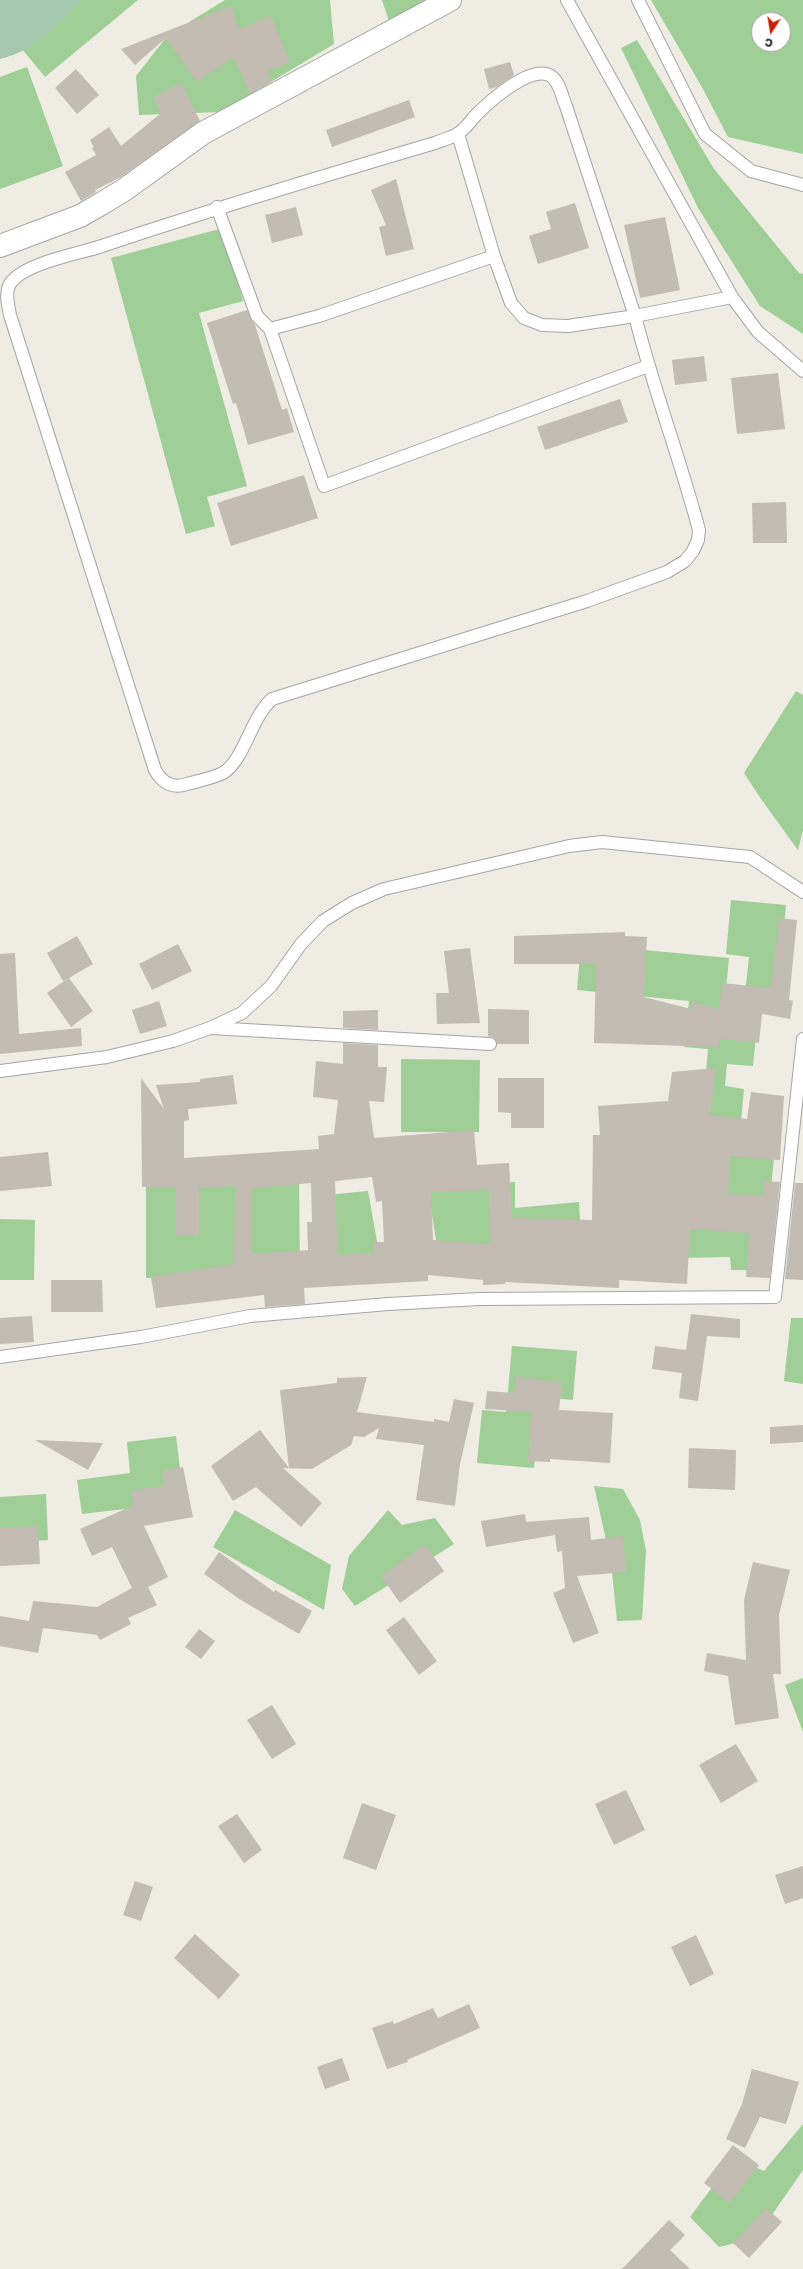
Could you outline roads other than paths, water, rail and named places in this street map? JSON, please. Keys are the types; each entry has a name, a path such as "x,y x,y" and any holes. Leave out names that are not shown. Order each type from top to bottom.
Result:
{"street":[{"path":"0,246 80,216 124,190 203,133 450,0"}],"lane":[{"path":"567,0 732,297 758,332 803,371"},
{"path":"638,0 705,134 751,171 803,185"},
{"path":"534,74 550,75 557,82 566,106 635,316 648,366 675,445 699,530 696,546 685,561 667,572 587,601 272,699 262,708 232,764 222,773 179,787 171,785 159,777 155,770 10,316 7,296 8,287 12,281 38,265 100,247 217,207 434,143 458,134 478,113 506,89 534,74"},
{"path":"458,134 494,256 511,303 524,318 542,325 568,326 635,316 732,297"},
{"path":"217,207 257,316 270,328 324,486 648,366"},
{"path":"270,328 319,316 494,256"},
{"path":"0,1071 107,1057 173,1041 210,1028 242,1012 271,986 301,944 323,921 352,902 384,889 569,846 602,842 750,857 803,892"},
{"path":"210,1028 490,1044"},
{"path":"0,1357 141,1337 250,1316 388,1304 479,1299 775,1296 803,1039"}]}
